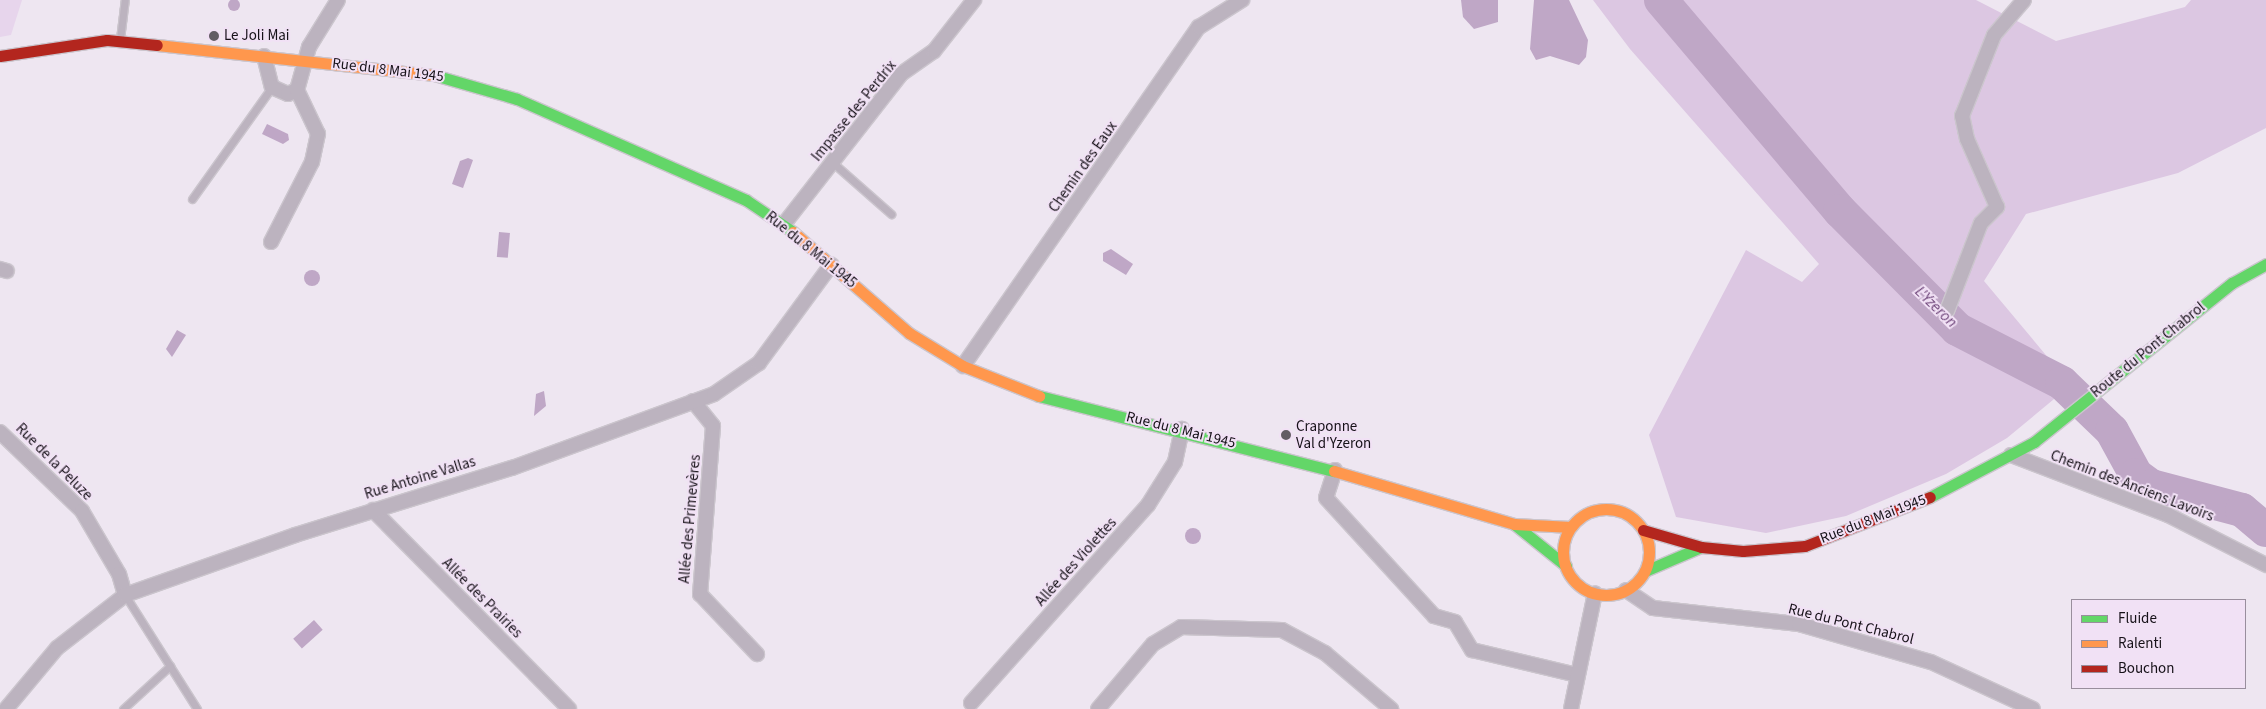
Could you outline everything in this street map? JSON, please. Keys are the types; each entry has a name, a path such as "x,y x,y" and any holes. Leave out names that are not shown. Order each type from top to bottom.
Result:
{"main road":[{"name":"Rue du 8 Mai 1945","path":"0,56 120,42 406,70 516,99 699,177 784,224 909,333 963,366 1019,391 1182,429 1335,470 1514,524 1572,527"},
{"name":"Route du Pont Chabrol","path":"2034,442 2232,283 2266,264"},
{"name":"Rue du 8 Mai 1945","path":"1643,530 1701,547 1743,551 1805,546 1944,492 2034,442"},
{"path":"1608,509 1628,516 1643,530 1649,550 1645,570 1626,590 1595,593 1572,578 1566,566 1563,552 1572,527 1594,511 1608,509"},
{"name":"Rue du 8 Mai 1945","path":"1514,524 1566,566"},
{"name":"Rue du 8 Mai 1945","path":"1645,570 1701,547"}],"street":[{"path":"271,242 312,162 318,134 297,90 308,60 309,47 338,0"},
{"name":"Impasse des Perdrix","path":"784,224 901,74 934,51 974,0"},
{"name":"Chemin des Eaux","path":"963,366 1198,27 1242,0"},
{"path":"1947,311 1981,223 1997,206 1967,139 1962,116 1994,35 2024,0"},
{"path":"264,56 272,86 288,94 297,90"},
{"name":"Rue Antoine Vallas","path":"6,709 57,648 125,595 372,510 512,468 714,394 759,363 831,264"},
{"name":"Allée des Primevères","path":"693,401 714,426 700,594 757,654"},
{"name":"Allée des Violettes","path":"972,703 1148,505 1175,462 1182,429"},
{"name":"Rue de la Peluze","path":"0,432 82,511 118,574 125,595"},
{"name":"Chemin des Anciens Lavoirs","path":"2011,455 2168,515 2266,565"},
{"path":"1335,470 1326,498 1434,616 1455,622 1472,650 1577,675"},
{"name":"Allée des Prairies","path":"372,510 569,709"},
{"name":"Rue du Pont Chabrol","path":"1626,590 1653,608 1799,624 1931,662 2033,709"},
{"path":"1571,709 1595,593"},
{"path":"1098,709 1153,644 1181,627 1282,630 1325,653 1391,709"}],"lane":[{"path":"120,42 125,0"},
{"path":"192,199 272,86"},
{"path":"832,162 891,214"},
{"path":"125,595 197,709"},
{"path":"123,709 170,666"}],"shaded area":[{"path":"232,-1 236,-1 240,5 236,11 232,11 228,7 228,3"},
{"path":"0,0 22,0 11,35 0,37"},
{"path":"1461,0 1498,0 1498,22 1474,29 1463,17"},
{"path":"1534,0 1569,0 1588,40 1586,57 1579,65 1550,56 1536,60 1530,49"},
{"path":"1593,0 1976,0 2056,41 2185,7 2191,0 2266,0 2266,128 2178,173 2026,214 1984,281 2071,385 2007,438 1946,474 1846,516 1766,533 1676,517 1649,435 1746,250 1802,282 1819,264 1630,49"},
{"path":"267,124 288,134 289,140 283,144 262,134"},
{"path":"468,158 473,160 463,188 452,184 460,161"},
{"path":"499,232 510,233 508,258 497,257"},
{"path":"1111,249 1133,264 1126,275 1103,261 1103,253"},
{"path":"312,270 318,272 320,278 318,284 312,286 306,284 304,278 306,272"},
{"path":"177,330 186,335 172,357 166,349"},
{"path":"544,391 546,406 534,416 536,394"},
{"path":"1190,528 1196,528 1201,533 1199,542 1190,544 1185,539 1185,533"},
{"path":"314,620 323,630 302,648 293,639"}],"waterway":[{"name":"L'Yzeron","path":"1661,0 1840,211 1957,329 2062,383 2112,431 2136,475 2151,486 2242,510 2266,530"}],"traffic: fast":[{"path":"434,75 517,99 746,200 793,232"},
{"path":"1930,497 2034,442 2232,283 2266,264"},
{"path":"1039,396 1334,471"},
{"path":"1514,524 1566,566"},
{"path":"1645,571 1701,547"}],"traffic: slow":[{"path":"157,45 434,75"},
{"path":"793,232 909,333 963,366 1039,396"},
{"path":"1334,471 1514,524 1571,527"},
{"path":"1606,509 1622,513 1636,522 1645,536 1649,552 1645,568 1636,582 1622,591 1606,595 1590,591 1576,582 1567,568 1563,552 1567,536 1576,522 1590,513 1606,509"}],"traffic: jam":[{"path":"0,56 107,40 157,45"},
{"path":"1643,530 1701,547 1743,551 1805,546 1930,497"}],"place":[{"name":"Le Joli Mai","path":"214,36"},
{"name":"Craponne Val d'Yzeron","path":"1286,435"}]}
